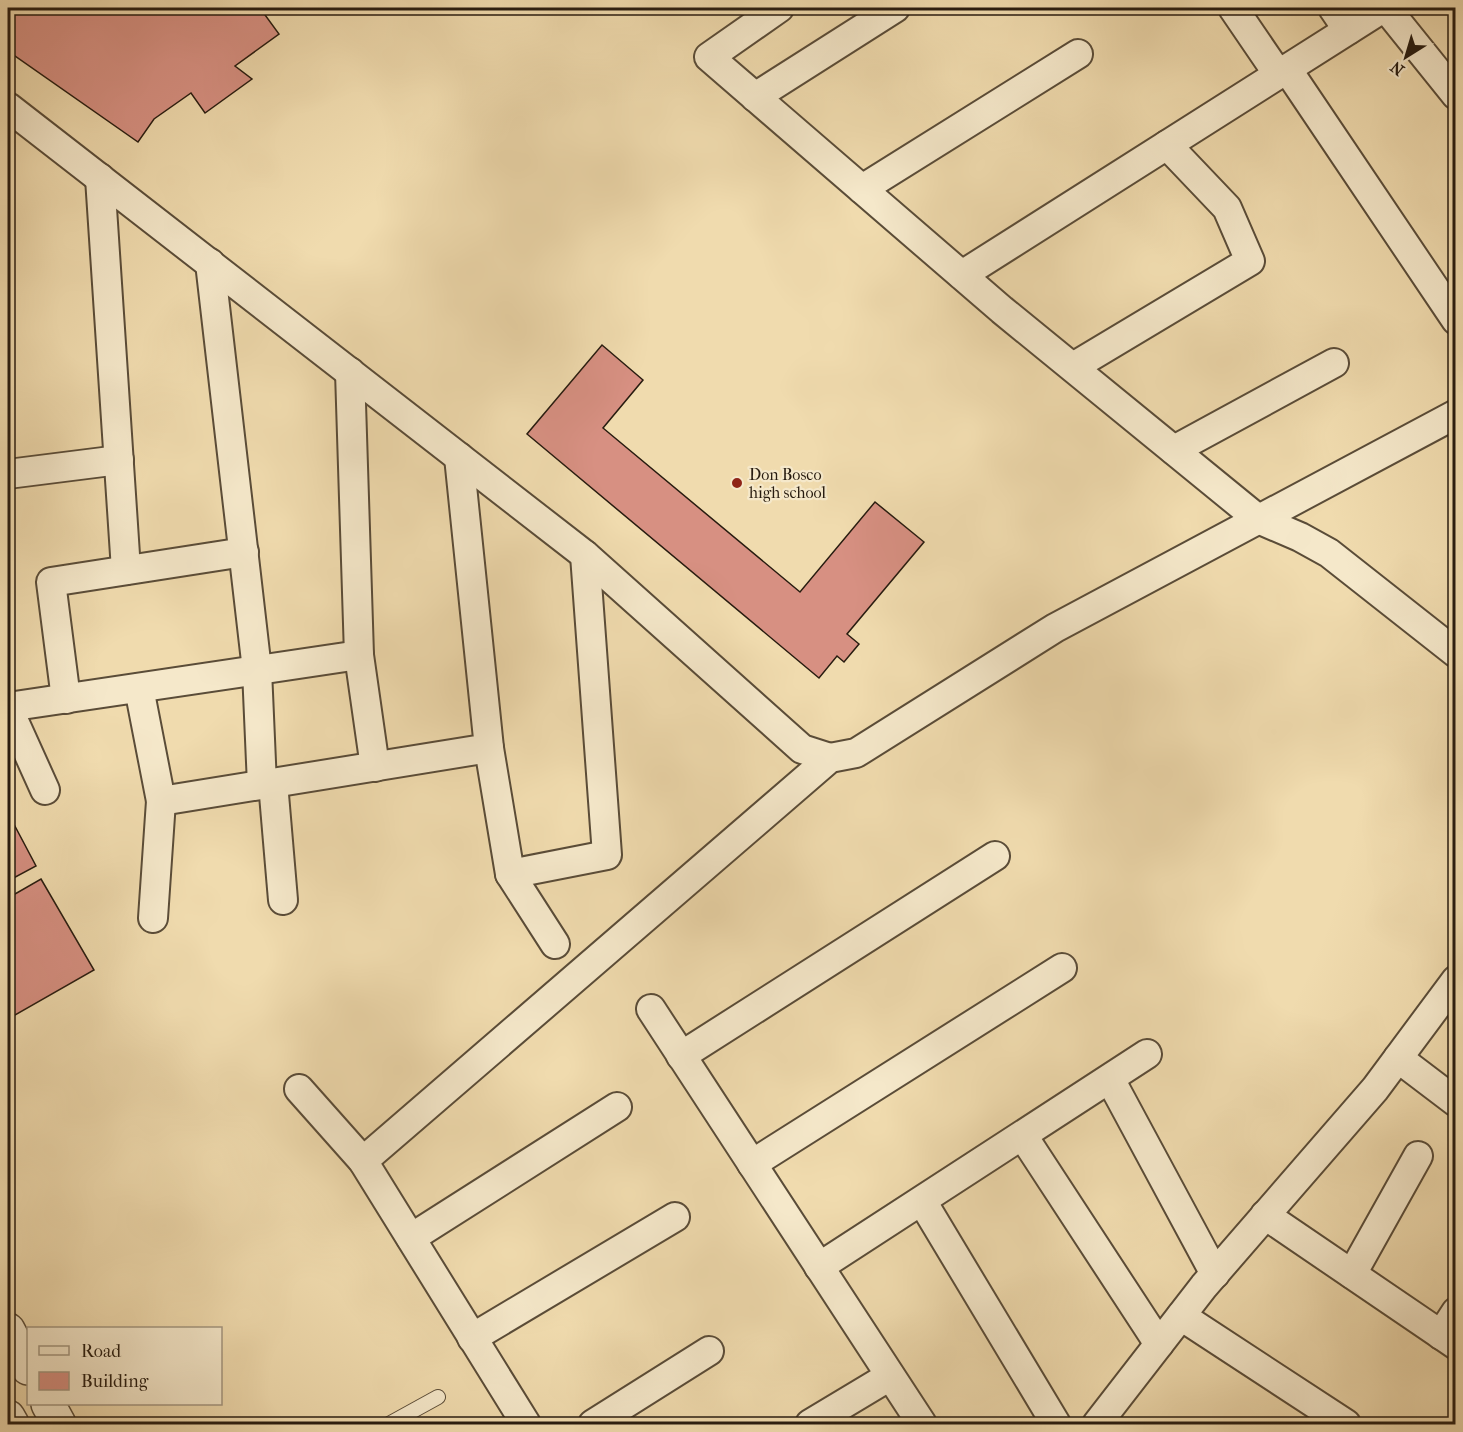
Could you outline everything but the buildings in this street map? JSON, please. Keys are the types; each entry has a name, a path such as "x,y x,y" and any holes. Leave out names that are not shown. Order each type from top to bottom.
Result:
{"street":[{"path":"779,8 709,57 962,275 1258,519 1300,537 1329,553 1455,653"},
{"path":"755,97 895,8"},
{"path":"1233,8 1283,72 1455,320"},
{"path":"962,275 1283,72 1341,19 1385,8 1455,95"},
{"path":"862,189 1078,54"},
{"path":"8,107 585,555 802,748 830,758"},
{"path":"1073,368 1250,261 1227,208 1167,145"},
{"path":"100,178 126,570"},
{"path":"210,263 257,670 267,784 283,900"},
{"path":"1174,450 1334,363"},
{"path":"350,372 359,655 375,766"},
{"path":"363,1161 830,758 856,753 1055,628 1455,414"},
{"path":"459,457 489,748 510,874 555,944"},
{"path":"8,474 119,460"},
{"path":"66,699 51,582 244,552"},
{"path":"510,874 608,855 585,555"},
{"path":"45,790 8,708 359,655"},
{"path":"139,688 161,801 153,918"},
{"path":"161,801 489,748"},
{"path":"681,1056 995,856"},
{"path":"752,1164 1062,968"},
{"path":"1102,1423 1159,1344 1215,1274 1375,1089 1455,980"},
{"path":"651,1009 922,1425"},
{"path":"819,1267 1147,1054"},
{"path":"1398,1058 1455,1102"},
{"path":"1110,1079 1215,1274"},
{"path":"299,1089 363,1161 526,1425"},
{"path":"411,1238 617,1107"},
{"path":"1023,1136 1159,1344"},
{"path":"1352,1274 1418,1156"},
{"path":"922,1201 1056,1425"},
{"path":"1265,1215 1352,1274 1451,1331"},
{"path":"472,1338 675,1217"},
{"path":"1182,1316 1346,1425"},
{"path":"8,1330 27,1366"},
{"path":"593,1425 709,1351"},
{"path":"810,1425 890,1376"},
{"path":"49,1405 59,1425"},
{"path":"8,1417 12,1425"}],"lane":[{"path":"389,1425 438,1397"}],"place":[{"name":"Don Bosco high school","path":"737,483"}]}
